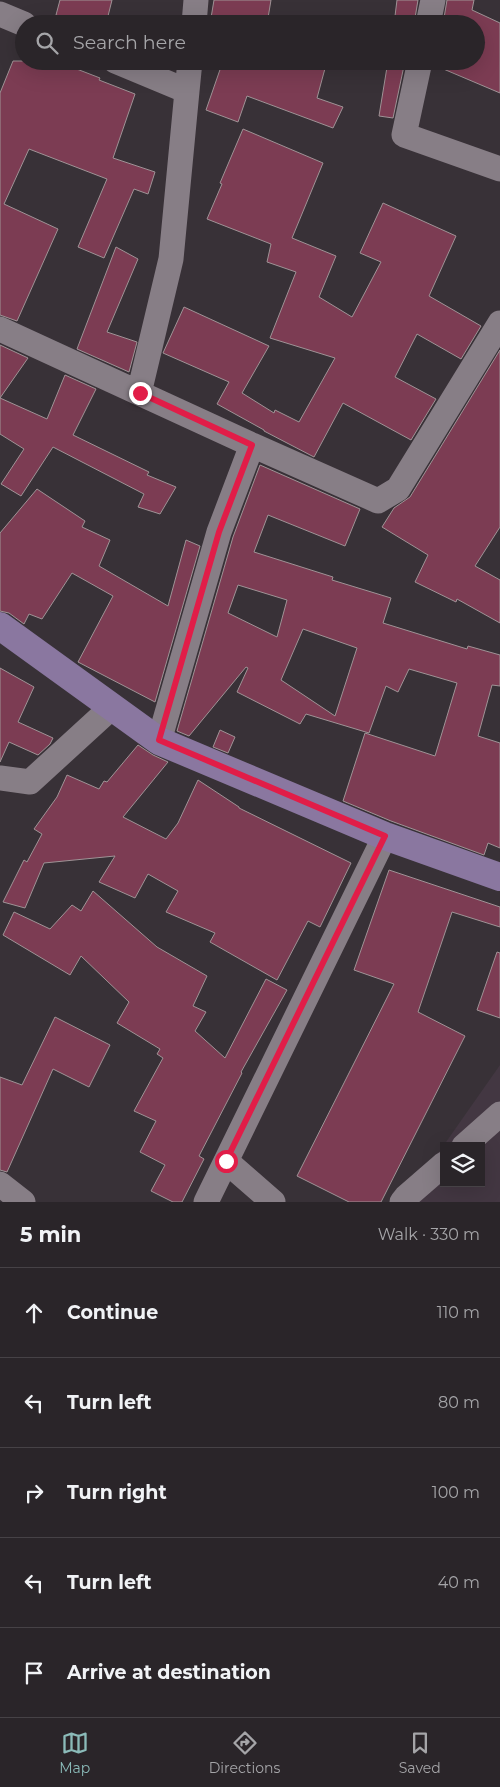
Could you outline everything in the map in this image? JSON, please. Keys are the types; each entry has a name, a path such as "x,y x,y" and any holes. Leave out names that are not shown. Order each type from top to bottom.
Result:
{"street":[{"path":"195,15 196,0"},
{"path":"430,15 433,0"},
{"path":"0,14 15,20"},
{"path":"137,70 187,91"},
{"path":"140,393 171,259 189,70"},
{"path":"418,70 404,135 500,169"},
{"path":"0,329 378,501 398,489 500,323"},
{"path":"159,740 219,532 252,445"},
{"path":"0,626 159,740 385,836 500,878"},
{"path":"0,778 30,782 112,707"},
{"path":"206,1202 385,836"},
{"path":"468,1142 500,1114"},
{"path":"226,1161 273,1202"},
{"path":"402,1202 440,1168"},
{"path":"0,1184 23,1202"}],"shaded area":[{"path":"500,1065 500,1202 404,1202 440,1151 440,1187 485,1187 485,1142 446,1142"}],"building":[{"path":"60,0 112,0 108,15 56,15"},
{"path":"214,0 271,0 268,15 212,15"},
{"path":"397,0 418,0 416,15 395,15"},
{"path":"447,0 474,0 472,10 483,15 444,15"},
{"path":"485,16 500,23 500,93 446,70 485,70"},
{"path":"13,61 15,61 15,70 79,70 135,94 113,158 155,172 148,194 134,189 104,258 78,247 107,179 29,149 4,204 58,229 17,321 0,315 0,93"},
{"path":"220,70 325,70 317,98 343,107 333,128 247,96 238,122 206,110"},
{"path":"387,70 403,70 393,118 379,116"},
{"path":"243,129 323,163 292,238 336,256 319,297 352,317 381,262 360,253 383,203 456,236 429,296 481,326 461,359 417,334 395,377 436,399 411,440 343,403 314,457 217,404 229,382 163,353 184,307 269,346 242,393 274,413 275,410 299,422 335,358 270,338 296,272 267,262 271,244 207,219"},
{"path":"116,247 138,259 107,332 137,342 129,372 77,349"},
{"path":"0,345 28,358 0,398"},
{"path":"500,350 500,527 475,566 500,580 500,623 457,599 456,602 415,582 428,555 382,527 394,508 410,497"},
{"path":"65,375 96,389 73,435 149,472 147,475 176,487 160,514 138,507 144,494 53,447 21,496 1,484 24,449 0,434 0,398 47,419"},
{"path":"260,465 360,509 345,546 268,515 254,552 333,577 332,580 391,598 383,623 467,649 468,646 500,655 500,686 492,685 478,736 500,743 500,848 488,843 484,855 391,821 343,801 365,733 435,756 457,683 409,669 398,692 386,686 369,733 306,714 300,724 237,692 248,668 246,667 189,736 177,731 233,537","holes":["238,585 287,600 277,637 228,613","303,629 357,648 335,716 281,680"]},
{"path":"37,489 85,521 82,527 110,540 99,566 168,606 186,540 200,546 155,702 78,662 113,596 72,573 42,619 29,614 24,624 9,613 0,611 0,533"},
{"path":"0,668 34,687 18,722 53,738 50,744 38,755 9,742 0,762"},
{"path":"220,730 235,737 228,753 213,747"},
{"path":"138,745 168,762 123,817 166,839 178,823 198,780 239,808 351,863 320,927 308,921 277,980 210,942 215,933 166,912 178,891 148,874 135,898 99,882 115,856 44,863 25,908 3,902 24,860 27,862 42,834 34,829 57,797 67,775 99,789 104,781 107,782"},
{"path":"389,870 500,907 500,927 452,912 418,1012 465,1036 381,1202 349,1202 297,1176 394,984 354,970"},
{"path":"93,891 157,947 207,976 193,1006 206,1012 195,1031 225,1058 266,979 287,990 241,1072 199,1156 204,1159 182,1202 173,1202 151,1191 165,1165 140,1152 156,1121 134,1111 163,1058 157,1054 160,1049 117,1023 129,1002 81,956 70,975 3,935 14,912 50,929 72,905 81,911"},
{"path":"497,952 500,953 500,1018 477,1010"},
{"path":"55,1017 110,1045 89,1087 53,1069 7,1172 0,1170 0,1077 22,1085"}],"route":[{"path":"140,393 252,445 219,532 159,740 385,836 226,1161"}]}
